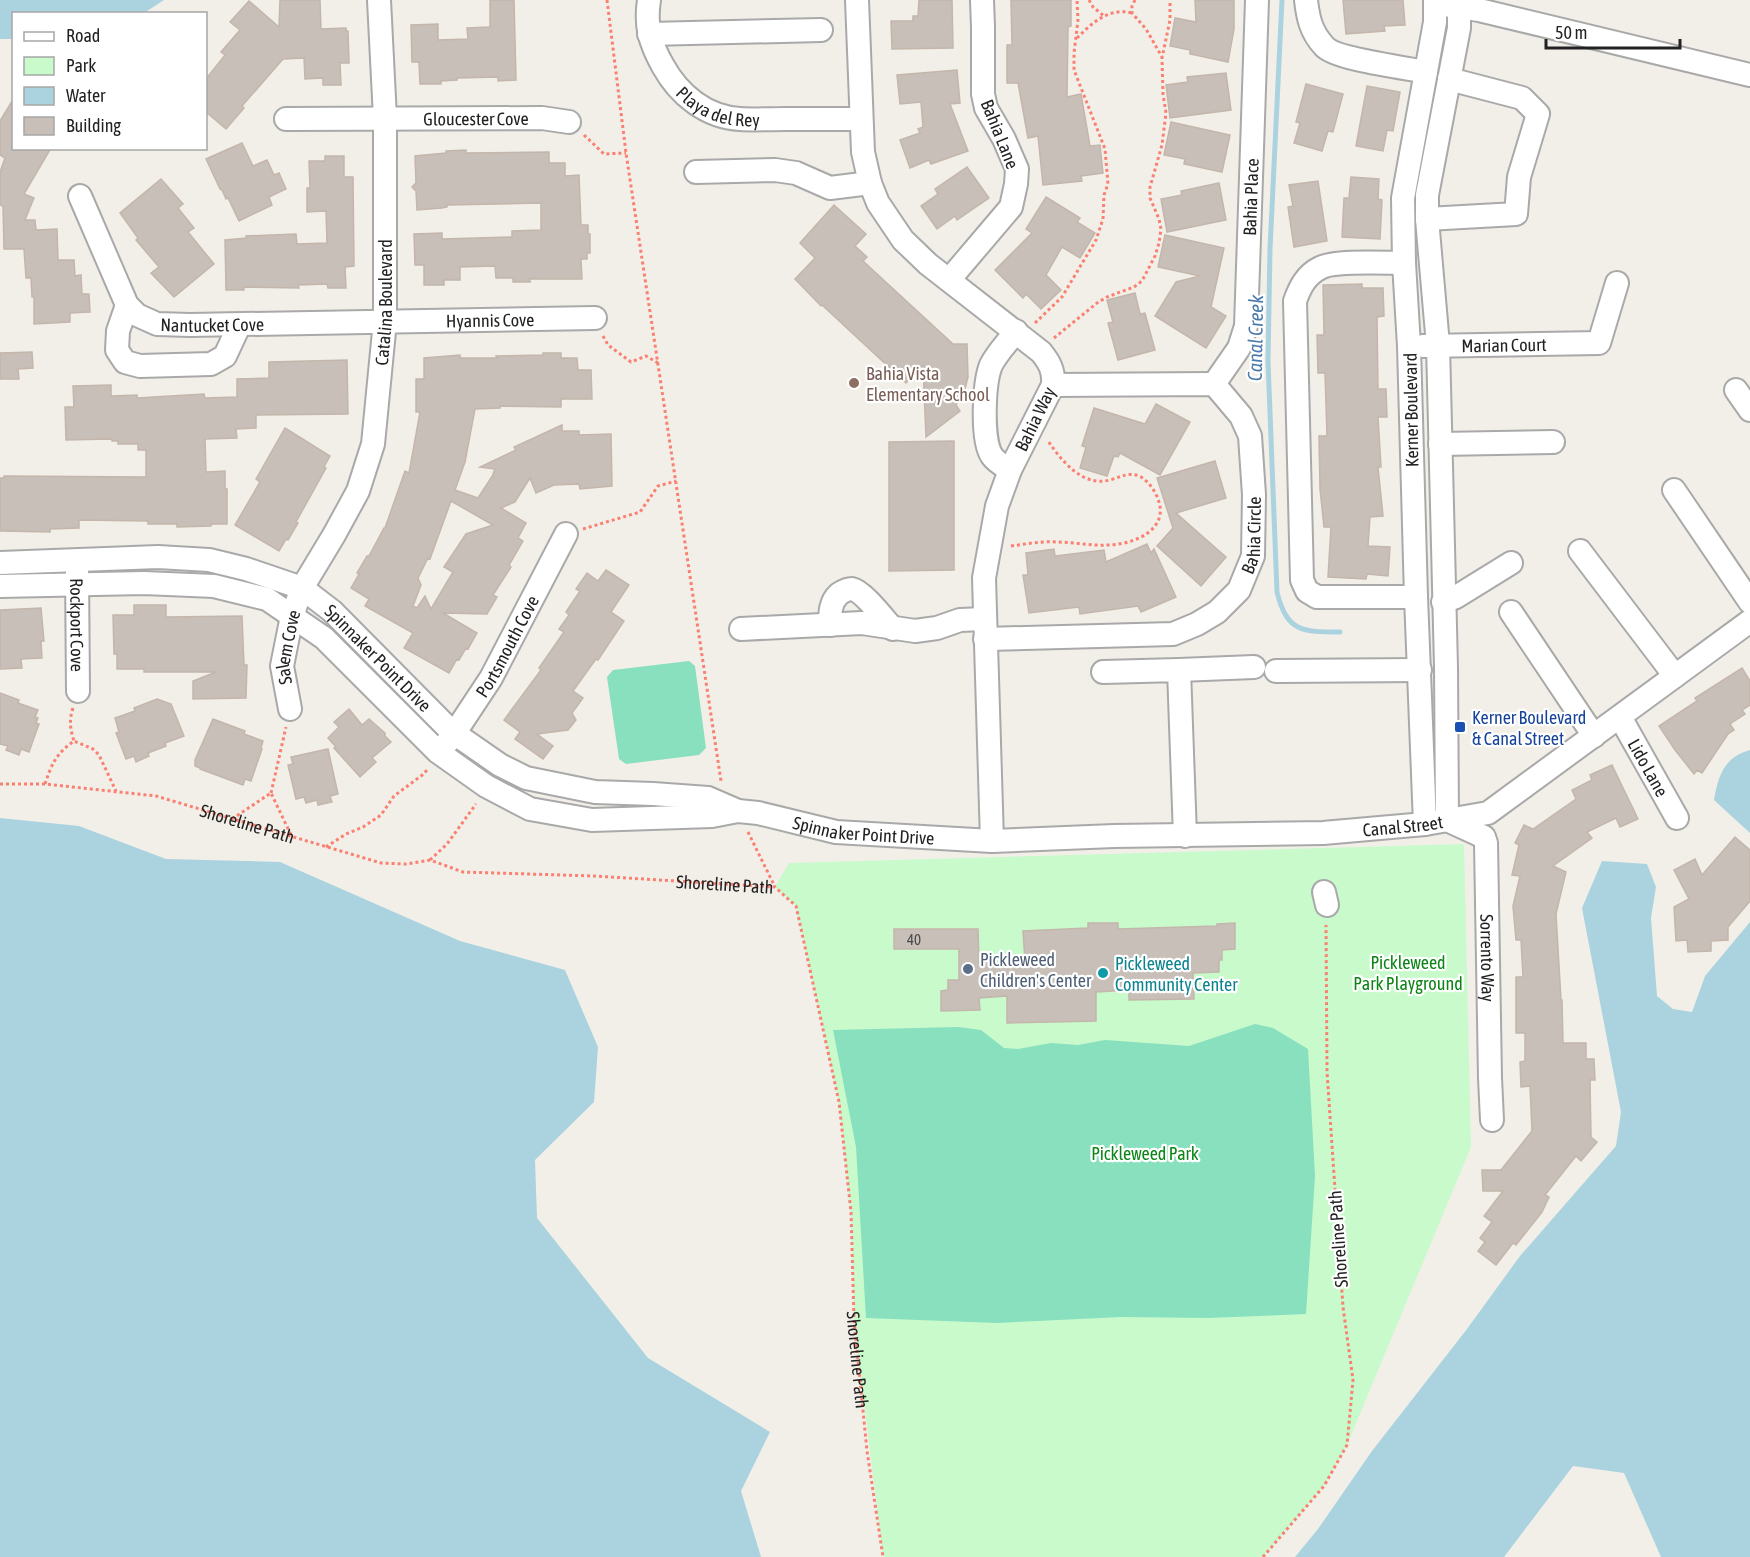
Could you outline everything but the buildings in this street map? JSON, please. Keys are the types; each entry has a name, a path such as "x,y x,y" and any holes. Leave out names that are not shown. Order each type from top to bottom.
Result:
{"street":[{"name":"Catalina Boulevard","path":"302,588 358,491 373,444 385,321 385,118 379,0"},
{"name":"Playa del Rey","path":"649,0 647,15 650,40 674,84 688,98 710,111 737,119 860,119"},
{"name":"Bahia Way","path":"857,0 863,152 870,183 878,203 903,240 928,264 1041,352 1054,373 1053,385 1010,470 997,506 984,578 992,841"},
{"name":"Bahia Lane","path":"949,280 1011,207 1016,183 1017,169 1004,139 986,108 983,94 982,0"},
{"name":"Bahia Place","path":"1214,384 1239,348 1246,326 1257,0"},
{"path":"1306,0 1308,21 1325,48 1359,60 1426,72"},
{"path":"1435,1 1459,4 1750,75"},
{"name":"Kerner Boulevard","path":"1435,1 1435,22 1403,198 1416,597 1420,670 1436,822"},
{"name":"Kerner Boulevard","path":"1436,822 1446,667 1438,345 1426,195 1459,28 1459,4"},
{"path":"650,34 821,30"},
{"path":"1427,219 1516,214 1520,177 1538,114 1522,98 1449,79"},
{"name":"Gloucester Cove","path":"286,119 542,118 569,122"},
{"path":"696,172 775,170 796,173 830,188 870,183"},
{"path":"80,196 127,305 118,331 117,350 125,362 140,366 211,364 225,356 239,326"},
{"path":"1404,263 1335,264 1321,267 1301,284 1295,300 1298,472 1302,580 1306,591 1317,597 1416,597"},
{"name":"Marian Court","path":"1409,346 1599,343 1617,283"},
{"name":"Nantucket Cove","path":"127,305 137,315 157,324 239,326 385,321"},
{"name":"Hyannis Cove","path":"385,321 595,318"},
{"path":"1010,470 993,458 987,445 986,384 992,365 1019,334"},
{"path":"1053,385 1214,384"},
{"name":"Bahia Circle","path":"741,629 862,624 915,631 938,628 960,620 984,629 1173,634 1197,624 1217,612 1239,590 1253,556 1254,495 1250,436 1241,416 1214,384"},
{"path":"1736,390 1750,410"},
{"path":"1440,444 1552,442"},
{"path":"1674,490 1750,602"},
{"name":"Portsmouth Cove","path":"438,752 454,733 491,678 566,534"},
{"path":"1580,551 1675,676"},
{"name":"Spinnaker Point Drive","path":"0,563 158,557 209,560 246,569 302,588 332,611 454,733 500,765 526,778 595,792 708,798 738,811"},
{"name":"Rockport Cove","path":"77,560 78,691"},
{"path":"1443,602 1456,597 1511,562"},
{"name":"Spinnaker Point Drive","path":"0,586 144,583 214,586 267,599 324,638 438,752 486,786 530,809 592,820 712,816 738,811 758,813 836,832 992,841"},
{"name":"Salem Cove","path":"290,709 282,666 292,616 302,588"},
{"path":"830,625 830,608 836,596 853,589 862,595 893,629"},
{"path":"1511,612 1594,736"},
{"name":"Canal Street","path":"992,841 1114,836 1323,834 1436,822 1488,813 1750,621"},
{"path":"1103,672 1254,667"},
{"path":"1179,670 1185,836"},
{"path":"1276,671 1420,670"},
{"name":"Lido Lane","path":"1620,717 1677,818"},
{"name":"Sorrento Way","path":"1436,822 1484,837 1487,850 1492,1120"}],"path":[{"path":"607,0 626,153 720,781"},
{"path":"1019,334 1062,297 1096,240 1103,219 1104,195 1108,184 1105,149 1074,70 1078,20 1077,0"},
{"path":"1089,0 1093,7 1104,16"},
{"path":"1135,0 1132,13 1146,29 1162,58"},
{"path":"1041,352 1055,337 1097,303 1134,287 1142,281 1155,256 1161,229 1150,198 1149,187 1162,145 1166,113 1162,58 1170,20 1170,0"},
{"path":"1076,39 1095,21 1104,16 1115,12 1132,13"},
{"path":"569,122 604,154 626,153"},
{"path":"595,318 608,345 632,362 646,356 658,363"},
{"path":"988,548 1056,542 1120,544 1150,532 1160,517 1157,497 1150,485 1141,477 1131,474 1102,481 1080,475 1064,463 1034,423"},
{"path":"566,534 640,512 658,486 676,481"},
{"path":"74,741 70,728 70,716 78,691"},
{"path":"290,709 271,793 292,837"},
{"path":"45,784 53,761 74,741"},
{"path":"74,741 93,749 99,755 116,791"},
{"path":"326,847 381,815 394,796 425,773 438,752"},
{"name":"Shoreline Path","path":"0,784 45,784 156,796 381,863 406,864 430,860 463,872 594,876 775,887 796,906 838,1102 851,1212 854,1320 867,1450 883,1557"},
{"path":"232,819 271,793"},
{"path":"430,860 447,844 474,809 479,797"},
{"path":"738,811 775,887"},
{"name":"Shoreline Path","path":"1263,1557 1324,1486 1347,1445 1353,1380 1343,1307 1327,1072 1326,898"}],"green space":[{"path":"689,661 695,666 706,748 699,755 626,764 619,759 607,677 613,670"},
{"name":"Pickleweed Park","path":"1464,844 1471,1147 1347,1445 1324,1486 1263,1557 883,1557 854,1320 851,1212 839,1102 796,906 775,887 789,863"},
{"path":"1255,1024 1273,1028 1308,1049 1315,1176 1306,1314 1208,1318 1121,1317 997,1323 866,1318 856,1147 833,1030 958,1027 981,1030 1004,1048 1018,1049 1051,1043 1078,1045 1105,1040 1189,1046"}],"water":[{"path":"0,0 164,0 146,12 12,12 12,39 0,39"},
{"path":"1750,750 1750,833 1714,800 1720,775 1728,763 1734,757"},
{"path":"0,818 79,826 166,859 280,862 460,941 565,970 598,1047 594,1102 535,1160 537,1218 648,1358 770,1432 741,1491 761,1557 0,1557"},
{"path":"1602,861 1647,864 1656,887 1651,918 1657,996 1673,1009 1692,1012 1705,976 1750,922 1750,1557 1661,1557 1624,1473 1573,1466 1504,1557 1295,1557 1520,1256 1616,1146 1621,1112 1582,908"}],"waterway":[{"name":"Canal Creek","path":"1282,0 1270,249 1268,361 1277,592 1286,615 1298,627 1306,630 1340,632"}],"place":[{"name":"Bahia Vista Elementary School","path":"854,383"},
{"name":"Kerner Boulevard & Canal Street","path":"1460,727"},
{"name":"Pickleweed Children's Center","path":"968,969"},
{"name":"Pickleweed Community Center","path":"1103,973"}],"park label":[{"name":"Pickleweed Park Playground","path":"1408,972"}]}
